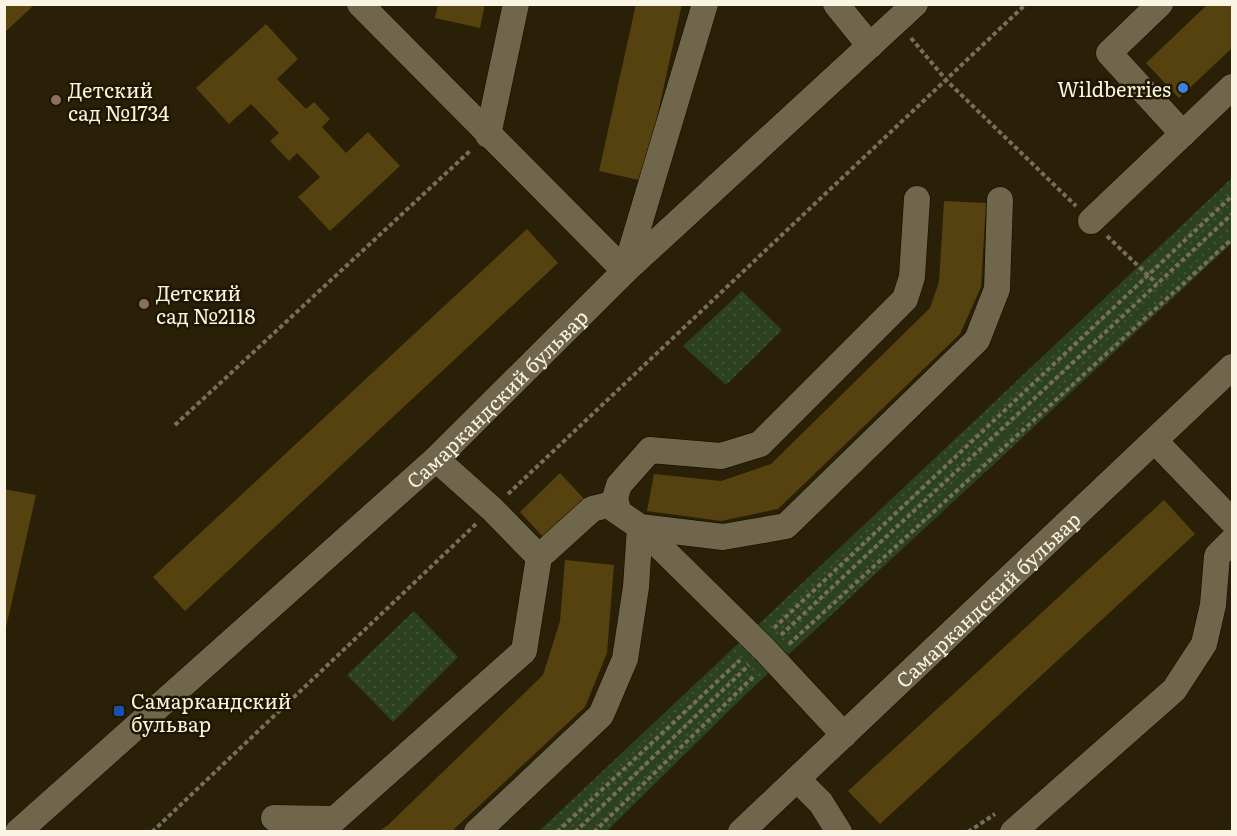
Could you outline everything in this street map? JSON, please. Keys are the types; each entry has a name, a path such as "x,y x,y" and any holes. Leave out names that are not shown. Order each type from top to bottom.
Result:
{"street":[{"path":"360,4 625,271 705,4"},
{"path":"488,135 516,4"},
{"path":"836,4 870,46"},
{"path":"1160,4 1109,53 1183,134"},
{"name":"Самаркандский бульвар","path":"18,831 436,459 625,271 906,13"},
{"path":"1091,221 1233,87"},
{"path":"618,510 615,498 619,485 650,450 721,456 760,444 905,299 912,277 917,199"},
{"path":"640,527 723,537 786,526 977,340 997,289 1000,200"},
{"name":"Самаркандский бульвар","path":"741,831 1233,367"},
{"path":"1155,441 1233,521"},
{"path":"436,459 492,509 539,557"},
{"path":"274,818 335,819 524,651 539,557 592,508 608,505 640,527 765,651 844,735"},
{"path":"477,831 602,715 625,659 636,587 640,527"},
{"path":"1013,831 1174,690 1204,644 1213,605 1217,556 1233,541"},
{"path":"797,779 821,803 838,831"}],"path":[{"path":"152,831 1026,4"},
{"path":"906,13 947,81 1157,284"},
{"path":"175,425 488,135"},
{"path":"594,831 765,651 1148,276 1233,196"},
{"path":"575,831 1233,214"},
{"path":"557,831 1233,239"}],"green space":[{"path":"1232,178 1232,243 744,696 607,831 538,832"},
{"path":"742,291 782,330 726,385 683,346"},
{"path":"414,611 458,657 393,722 347,675"}],"building":[{"path":"4,4 29,4 32,7 4,33"},
{"path":"438,4 485,4 480,28 435,18"},
{"path":"636,4 682,4 643,181 599,171"},
{"path":"1208,4 1232,4 1232,48 1179,98 1146,63"},
{"path":"266,24 298,59 277,79 306,109 314,102 330,119 322,127 346,153 368,132 400,166 330,231 298,197 320,177 297,153 289,161 270,141 279,133 251,104 229,124 196,88"},
{"path":"944,201 986,203 981,287 960,334 778,509 721,521 647,511 654,474 721,481 771,464 930,308 939,282"},
{"path":"527,229 558,263 185,611 153,577"},
{"path":"560,473 587,502 546,540 520,512"},
{"path":"4,489 36,495 5,632 4,631"},
{"path":"1164,500 1195,534 880,824 848,791"},
{"path":"565,560 614,565 607,653 585,707 451,832 377,832 387,826 543,675 560,621"}],"place":[{"name":"Wildberries","path":"1183,88"},
{"name":"Детский сад №1734","path":"56,100"},
{"name":"Детский сад №2118","path":"144,304"},
{"name":"Самаркандский бульвар","path":"119,711"}]}
